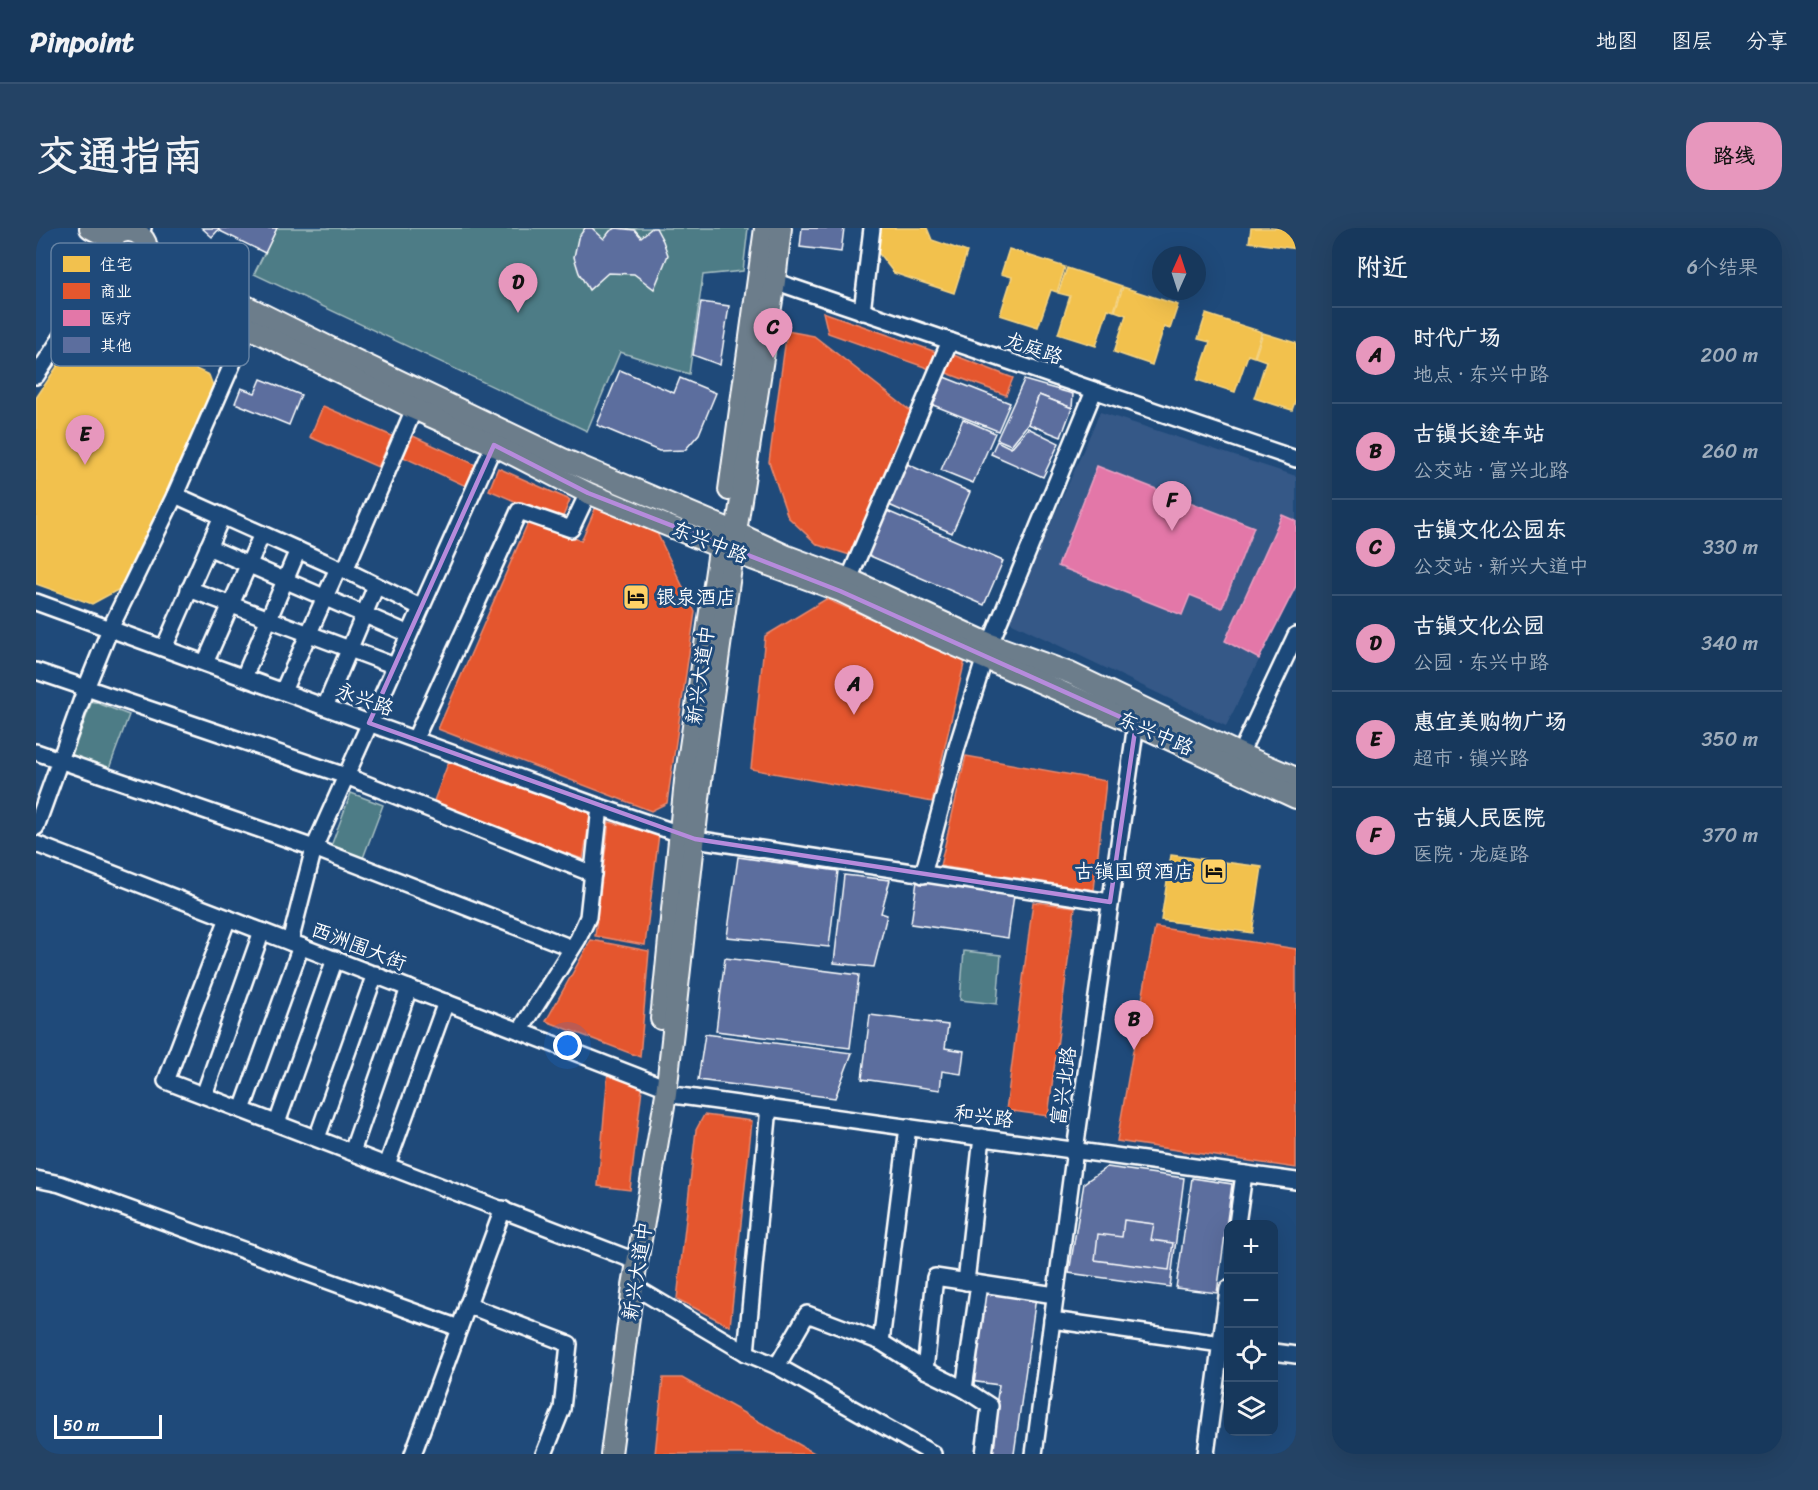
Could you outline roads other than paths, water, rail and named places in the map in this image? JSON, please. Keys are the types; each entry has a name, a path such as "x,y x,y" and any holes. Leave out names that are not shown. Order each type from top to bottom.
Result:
{"main road":[{"path":"90,228 111,239"},
{"name":"新兴大道中","path":"765,228 767,279"},
{"name":"新兴大道中","path":"611,1454 633,1286 666,1091 659,1040 687,837 685,781 730,530 767,279 781,228"},
{"path":"110,243 111,239 124,231 141,231"},
{"name":"东兴中路","path":"249,308 562,459 787,556 849,579 1136,724 1296,798"},
{"name":"东兴中路","path":"249,328 414,409 494,445 588,493 726,550 840,591 933,636 1070,673 1240,754 1296,778"}],"street":[{"path":"862,312 872,228"},
{"name":"龙庭路","path":"767,279 1296,459"},
{"path":"849,579 950,341"},
{"path":"36,376 51,353"},
{"path":"36,827 86,688 111,629 175,495 231,366"},
{"path":"923,875 957,747 987,650 1094,391"},
{"path":"283,692 325,598 342,569 414,409"},
{"path":"242,1110 295,944 314,848 494,445"},
{"path":"415,739 519,511 571,530 588,493"},
{"path":"175,495 342,569 420,607"},
{"path":"164,648 222,516"},
{"path":"205,663 262,534"},
{"path":"208,548 409,634"},
{"path":"244,677 298,549"},
{"path":"325,707 376,586"},
{"path":"189,589 395,666"},
{"name":"永兴路","path":"36,602 687,837 1110,902"},
{"path":"1240,754 1296,635"},
{"path":"36,671 346,776 593,874"},
{"name":"富兴北路","path":"1034,1454 1136,724"},
{"path":"36,752 314,848 572,948"},
{"path":"520,1031 588,918 600,807"},
{"name":"西洲围大街","path":"36,844 375,974 666,1091"},
{"path":"228,918 166,1081 638,1262"},
{"path":"204,1095 262,931"},
{"path":"277,1123 335,959"},
{"path":"317,1138 375,974"},
{"path":"352,1152 409,988"},
{"path":"387,1165 446,1002"},
{"name":"和兴路","path":"666,1091 1296,1181"},
{"path":"746,1353 769,1107"},
{"path":"881,1342 908,1127"},
{"path":"964,1389 982,1137"},
{"path":"1238,1220 1244,1174"},
{"path":"36,1179 60,1184 459,1328"},
{"path":"413,1454 503,1209"},
{"path":"925,1370 935,1277 1055,1295"},
{"path":"633,1286 746,1353 777,1366 933,1454"},
{"path":"467,1305 569,1344 562,1409 544,1454"},
{"path":"777,1366 807,1314 881,1342 925,1370 964,1389 990,1406 984,1454"},
{"path":"1052,1320 1224,1345"},
{"path":"1206,1454 1224,1351"},
{"path":"1278,1353 1296,1355"}],"place":[{"name":"古镇文化公园","path":"518,313"},
{"name":"古镇文化公园东","path":"773,358"},
{"name":"惠宜美购物广场","path":"85,465"},
{"name":"古镇人民医院","path":"1172,531"},
{"name":"银泉酒店","path":"636,597"},
{"name":"时代广场","path":"854,715"},
{"name":"古镇国贸酒店","path":"1214,871"},
{"name":"古镇长途车站","path":"1134,1050"}]}
